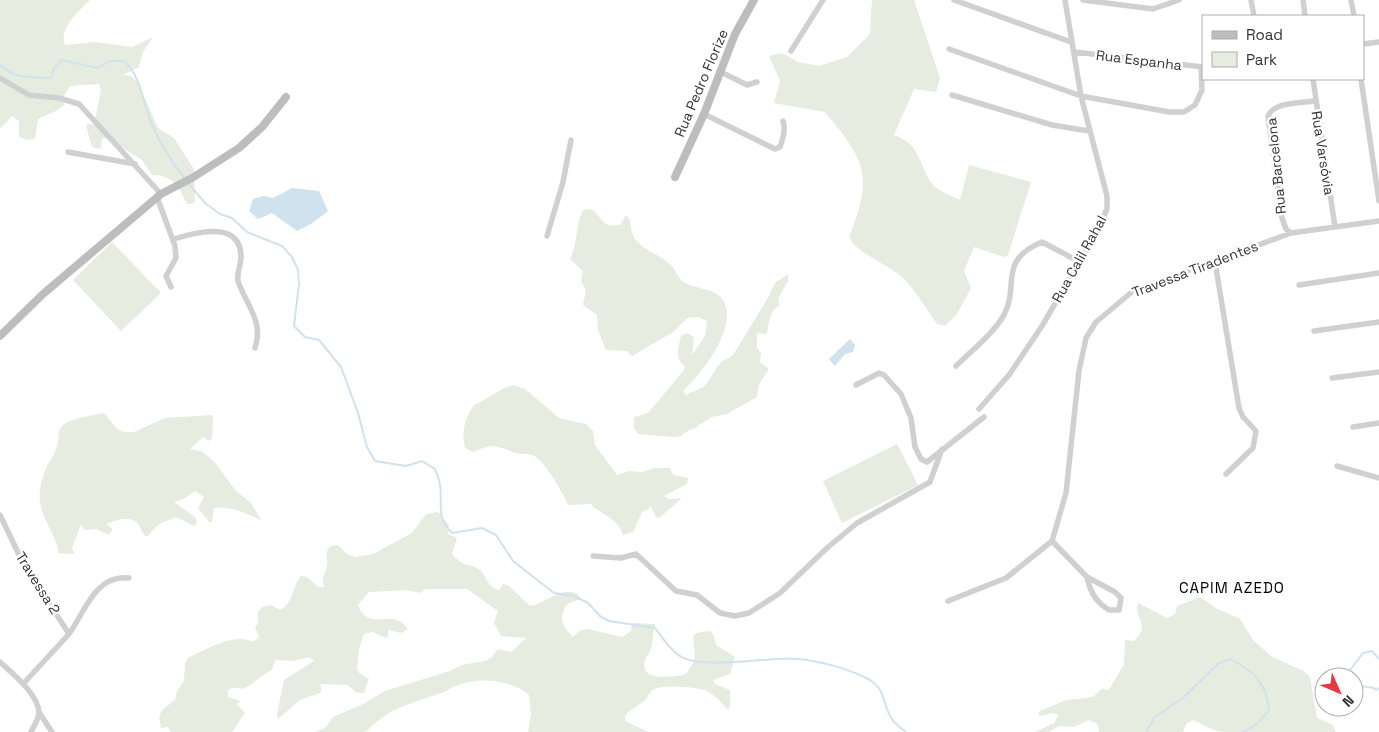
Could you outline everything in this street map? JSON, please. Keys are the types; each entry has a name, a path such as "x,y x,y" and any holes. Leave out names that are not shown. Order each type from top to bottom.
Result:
{"street":[{"name":"Rua Pedro Florize","path":"675,177 704,114 719,71 735,34 754,0"},
{"path":"791,52 823,0"},
{"path":"954,0 1071,42"},
{"name":"Rua Calil Rahal","path":"979,409 1009,375 1028,348 1107,209 1107,196 1081,96 1065,0"},
{"path":"1083,0 1152,9 1180,0"},
{"path":"1251,0 1254,15"},
{"path":"1303,0 1305,15"},
{"path":"1351,0 1354,15"},
{"path":"1364,44 1379,42"},
{"path":"950,49 1081,96 1169,112 1184,112 1195,105 1202,90 1202,67"},
{"name":"Rua Espanha","path":"1074,52 1202,67"},
{"path":"719,71 747,84 757,82"},
{"path":"0,78 29,95 59,98 78,104 135,164 159,195 174,239 176,258 166,276 172,287"},
{"name":"Rua Varsóvia","path":"1313,80 1314,101 1335,227"},
{"path":"1361,80 1379,201"},
{"path":"952,95 1044,123 1089,131"},
{"path":"0,336 43,294 159,195 192,178 239,148 262,127 286,97"},
{"name":"Rua Barcelona","path":"1291,233 1286,229 1282,218 1268,116 1276,107 1314,101"},
{"path":"704,114 775,149 780,147 785,126 782,121"},
{"path":"547,236 571,140"},
{"path":"68,152 135,164"},
{"name":"Travessa Tiradentes","path":"1052,542 1064,506 1071,457 1079,371 1086,338 1096,322 1112,306 1133,291 1291,233 1379,221"},
{"path":"174,239 198,232 211,231 226,233 239,244 241,258 238,282 253,309 258,339 255,348"},
{"path":"956,366 1003,316 1008,304 1012,271 1021,256 1033,246 1042,242 1078,261"},
{"path":"1215,262 1239,408 1243,417 1256,431 1253,448 1226,474"},
{"path":"1299,285 1379,273"},
{"path":"1314,331 1379,322"},
{"path":"1332,378 1379,372"},
{"path":"856,385 880,373 896,386 911,418 916,447 921,458 927,462 984,417"},
{"path":"1353,427 1379,423"},
{"path":"593,556 621,558 636,554 676,591 697,595 720,613 735,616 749,613 780,593 819,554 857,523 930,482 942,449"},
{"path":"1337,466 1379,478"},
{"name":"Travessa 2","path":"0,515 22,561 69,634"},
{"path":"948,602 1006,578 1052,542 1087,577 1115,592 1121,598 1119,610 1109,610 1099,602 1092,593 1087,577"},
{"path":"23,684 59,647 96,591 112,578 129,578"},
{"path":"0,662 23,684 36,701 39,712 52,732"},
{"path":"31,732 39,712"}],"green space":[{"path":"0,0 90,0 67,26 64,39 65,45 95,42 132,47 153,37 143,52 139,67 123,75 131,76 137,81 158,128 174,138 194,169 195,201 192,204 187,204 174,183 165,177 152,175 142,160 107,138 102,138 101,149 92,147 86,126 88,124 94,125 101,90 99,84 70,86 64,96 64,105 58,110 38,119 35,139 27,140 19,137 19,121 12,116 0,129"},
{"path":"872,0 914,0 940,78 936,92 914,89 894,135 910,144 915,150 933,185 942,192 960,200 969,165 1031,182 1008,255 1004,257 974,247 964,271 971,288 957,314 945,326 937,324 918,295 904,279 859,249 849,237 857,216 863,183 857,157 839,129 825,112 774,103 780,81 769,56 782,53 798,62 819,66 847,57 870,34"},
{"path":"583,210 593,210 604,223 614,226 620,225 626,215 630,220 631,230 638,243 664,259 674,268 685,283 713,292 722,299 727,309 723,335 708,361 683,391 686,395 705,386 720,363 733,355 775,283 788,274 788,281 778,299 780,305 772,313 767,334 757,333 757,348 761,353 760,362 769,369 759,384 757,397 727,414 712,417 697,426 699,427 689,430 681,436 638,434 634,428 634,417 648,413 684,370 685,367 678,356 681,336 687,333 694,337 692,355 705,336 707,321 699,317 687,318 673,332 632,356 627,351 606,350 598,330 597,315 583,305 586,290 581,281 583,271 570,259 573,253 580,216"},
{"path":"112,242 161,293 121,331 73,280"},
{"path":"514,385 525,389 559,418 586,424 593,431 595,445 617,475 628,471 642,472 654,468 670,468 673,475 688,478 687,484 664,496 669,499 682,498 659,518 656,517 650,505 649,509 642,512 633,532 623,535 621,529 613,520 591,504 568,505 547,469 532,455 493,446 473,452 465,448 463,436 465,425 474,405"},
{"path":"104,413 117,429 125,432 134,432 165,418 211,415 213,417 212,438 209,441 203,437 190,449 201,451 214,461 235,490 251,503 261,520 238,511 219,507 214,508 212,522 209,522 198,508 204,497 195,491 185,498 174,502 195,517 197,523 194,526 176,517 159,524 147,537 138,524 131,519 122,519 106,524 113,529 109,535 96,529 85,530 81,525 72,548 74,554 58,553 58,547 40,502 41,483 56,449 59,433 63,425 77,418"},
{"path":"897,444 918,485 842,523 823,481"},
{"path":"438,512 449,525 448,534 457,538 452,554 460,562 480,570 495,589 499,590 503,584 508,585 530,606 561,593 568,592 580,596 580,599 567,604 562,618 566,629 573,637 579,631 588,629 622,637 631,631 632,623 655,624 650,652 644,666 651,675 665,677 686,674 695,660 693,637 696,633 710,631 714,636 716,645 735,657 730,674 713,680 715,684 730,690 730,708 727,709 707,691 688,687 664,687 653,690 646,699 625,716 625,721 648,732 528,732 531,714 529,695 512,685 483,680 464,683 401,707 383,717 366,732 315,732 325,728 333,717 363,704 385,691 450,671 461,665 485,661 492,657 498,649 511,652 526,638 501,636 494,623 498,611 467,589 426,589 420,593 406,590 369,592 358,605 368,618 395,620 402,623 408,629 401,633 388,630 388,637 386,638 372,632 364,634 359,649 357,668 359,673 369,679 364,693 357,693 347,685 320,684 322,690 320,693 300,700 278,719 277,714 284,680 314,661 309,657 294,661 275,660 272,670 250,685 244,688 228,690 228,697 240,701 237,704 245,713 232,732 171,732 168,727 161,728 159,717 162,710 175,700 177,691 184,681 185,663 188,658 220,643 237,639 253,642 259,637 255,627 258,623 258,612 262,607 271,605 280,610 285,607 301,576 307,577 318,587 324,587 323,578 327,563 327,551 331,546 338,545 347,554 355,557 373,554 412,533 426,514"},
{"path":"1200,597 1216,608 1240,619 1253,640 1272,657 1304,671 1310,677 1314,700 1314,717 1333,725 1336,732 1226,732 1216,731 1193,720 1186,724 1183,732 1099,732 1098,724 1089,720 1074,727 1059,726 1049,732 1035,732 1054,723 1059,715 1052,713 1041,716 1038,714 1040,711 1066,700 1093,697 1102,689 1109,690 1124,664 1125,640 1134,641 1142,630 1137,608 1138,603 1167,618 1175,614 1177,606"}],"water":[{"path":"292,188 319,191 328,211 311,224 297,231 272,213 258,219 249,211 253,199 263,196 273,198"},
{"path":"850,339 855,345 853,352 845,354 835,366 829,359"}],"waterway":[{"path":"0,65 5,70 17,75 51,78 54,68 62,60 97,68 110,61 124,61 135,75 153,127 160,141 186,180"},
{"path":"188,183 205,203 220,214 232,218 247,232 282,246 292,257 298,270 299,284 294,326 305,337 319,340 341,367 358,413 367,447 375,461 406,466 422,461 435,469 440,484 443,521 452,533 482,528 496,535 513,561 554,593 574,596 588,603 601,617 609,621 655,628 677,654 687,659 717,663 797,659 835,666 853,672 875,684 882,693 892,719 906,732"},
{"path":"1352,667 1363,653 1372,651 1379,659"},
{"path":"1146,732 1155,717 1183,698 1219,663 1231,659 1258,679 1265,692 1269,710 1257,724 1243,732"},
{"path":"1364,687 1376,690 1379,688"}],"district":[{"name":"CAPIM AZEDO","path":"1232,588"}]}
